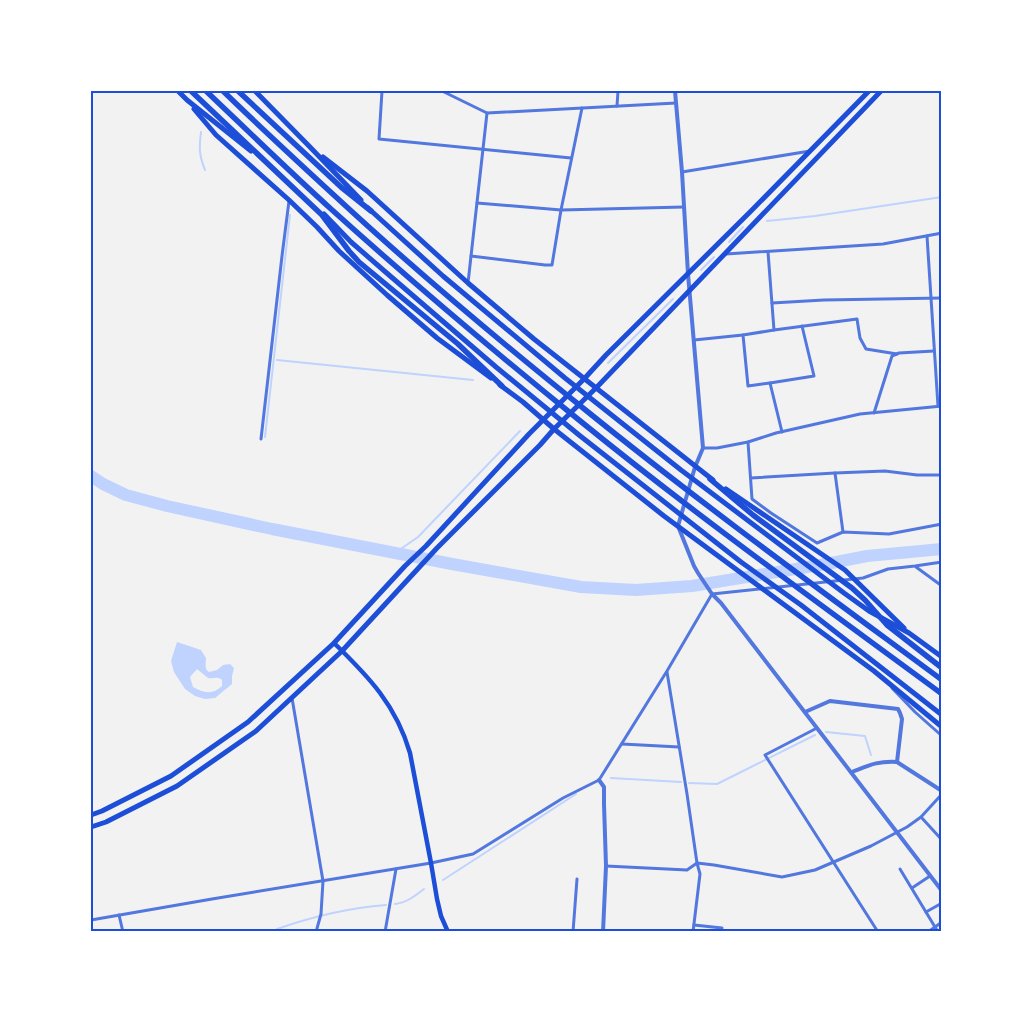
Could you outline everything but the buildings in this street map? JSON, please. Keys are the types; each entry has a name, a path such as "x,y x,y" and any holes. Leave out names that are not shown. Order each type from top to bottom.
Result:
{"highway":[{"path":"191,91 322,216 359,262 458,344 502,386"},
{"path":"206,91 329,208 573,415 720,530 942,694"},
{"path":"223,91 399,254 588,412 738,528 942,680"},
{"path":"238,91 341,187 371,211"},
{"path":"710,479 753,515 852,588 888,625 942,668"}],"main road":[{"path":"178,91 216,135 289,200 386,295 437,338 523,402 554,429 678,526 806,620 942,726"},
{"path":"255,91 371,211 476,304 573,384 689,476 844,593 868,610 909,633 942,657"},
{"path":"91,815 171,776 248,722 334,643 543,420 869,91"},
{"path":"91,827 106,822 177,786 256,731 292,698 342,651 437,548 596,388 880,92"},
{"path":"187,100 263,160 320,210 351,242 496,367 579,435 741,562 801,605 942,715"},
{"path":"309,146 367,191 534,339 710,479 815,546 845,570 909,633"},
{"path":"334,643 370,680 391,707 405,735 410,752 431,863 436,900 448,932"}],"street":[{"path":"382,91 379,139 571,158"},
{"path":"442,91 487,113 676,103"},
{"path":"617,106 618,91"},
{"path":"676,91 702,448 678,526 698,573 712,594 721,603 852,772 942,891"},
{"path":"471,256 552,265 582,108"},
{"path":"468,282 487,113"},
{"path":"682,172 810,151"},
{"path":"261,438 289,200"},
{"path":"477,203 561,210 684,207"},
{"path":"726,254 883,244 942,233"},
{"path":"702,448 717,448 748,442 860,414 940,406 934,351 927,236"},
{"path":"768,252 774,330"},
{"path":"772,303 942,298"},
{"path":"694,340 857,319 860,338 866,349 897,354 934,351"},
{"path":"743,335 748,386 770,384 814,376 802,326"},
{"path":"874,413 892,356 897,354"},
{"path":"770,384 782,432"},
{"path":"748,442 752,499 815,546 843,532 889,534 942,524"},
{"path":"751,478 885,471 917,476 942,475"},
{"path":"835,473 843,532"},
{"path":"712,594 863,578 888,569 942,562"},
{"path":"915,566 942,586"},
{"path":"91,920 431,863 473,854 563,798 599,780 712,594"},
{"path":"666,671 700,874 693,932"},
{"path":"890,685 904,701 942,736"},
{"path":"292,698 322,881 321,914 316,932"},
{"path":"805,712 830,700 898,710 902,719 898,762"},
{"path":"817,728 765,755 878,932"},
{"path":"622,744 679,747"},
{"path":"606,866 687,870 697,863 782,877 815,870 907,828 921,817 942,792 898,762 882,761 852,772"},
{"path":"599,780 604,787 606,866 603,932"},
{"path":"921,817 942,840"},
{"path":"385,932 396,869"},
{"path":"900,869 938,932"},
{"path":"912,888 930,876"},
{"path":"574,932 577,879"},
{"path":"926,912 942,903"},
{"path":"119,915 123,932"},
{"path":"928,932 942,922"},
{"path":"694,925 722,928 721,932"}],"water":[{"path":"177,642 201,650 206,658 207,671 217,670 223,665 230,664 234,668 232,684 215,698 205,699 195,696 185,689 174,672 171,661","holes":["197,669 208,678 222,680 222,686 212,692 200,691 193,687 190,677"]}],"waterway":[{"path":"201,132 200,151 205,170"},
{"path":"767,221 815,216 942,197"},
{"path":"265,437 290,215"},
{"path":"729,242 743,227"},
{"path":"701,270 714,257"},
{"path":"608,363 673,299"},
{"path":"277,360 473,380"},
{"path":"395,553 418,537 520,431"},
{"path":"91,476 126,495 167,506 272,529 581,587 636,590 692,586 867,556 942,549"},
{"path":"826,732 865,736 871,755"},
{"path":"689,783 717,784 815,735"},
{"path":"611,778 681,782"},
{"path":"443,880 576,794"},
{"path":"395,904 407,901 424,889"},
{"path":"273,932 317,916 386,905"}]}
